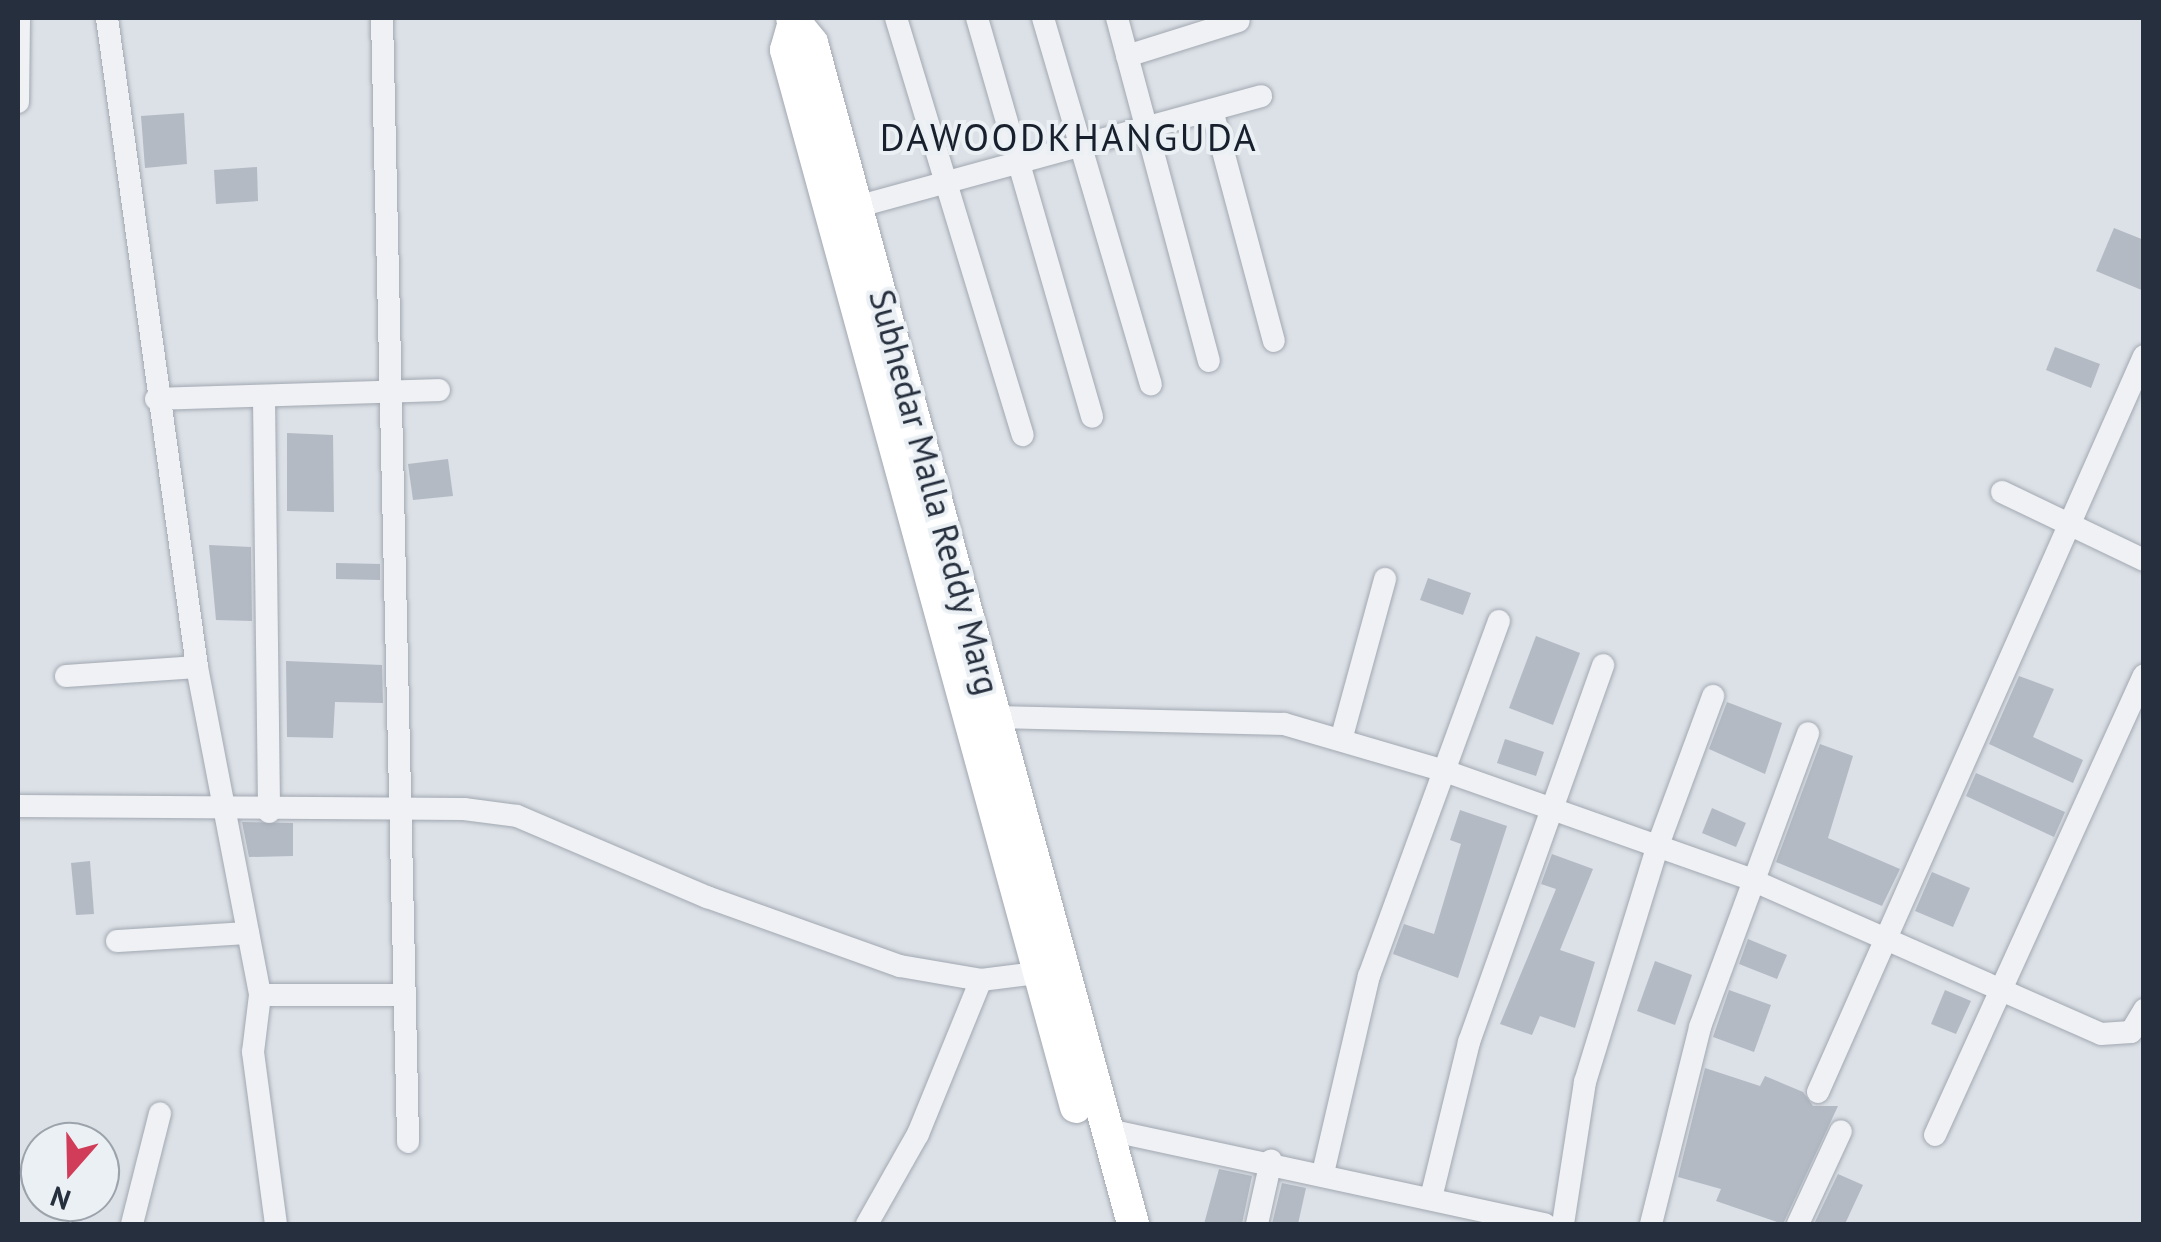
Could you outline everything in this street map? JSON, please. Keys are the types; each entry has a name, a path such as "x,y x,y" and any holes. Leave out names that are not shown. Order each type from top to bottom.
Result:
{"main road":[{"name":"Subhedar Malla Reddy Marg","path":"793,20 812,43 997,717 1050,971"},
{"name":"Subhedar Malla Reddy Marg","path":"793,20 786,50 1050,971"},
{"path":"1050,971 1133,1224"},
{"path":"1050,971 1109,1224"}],"street":[{"path":"18,102 19,18"},
{"path":"107,18 156,400 197,667 260,995 252,1052 276,1224"},
{"path":"382,18 408,1142"},
{"path":"896,18 950,183 1023,435"},
{"path":"977,18 1092,418"},
{"path":"1043,18 1151,384"},
{"path":"1118,18 1208,361"},
{"path":"1127,56 1239,21"},
{"path":"856,208 1261,96"},
{"path":"1212,110 1274,341"},
{"path":"1818,1092 2066,524 2144,356"},
{"path":"156,400 439,390"},
{"path":"264,398 269,812"},
{"path":"2002,492 2144,560"},
{"path":"1341,740 1385,579"},
{"path":"1323,1173 1370,976 1499,621"},
{"path":"1431,1198 1469,1042 1602,664"},
{"path":"66,676 197,667"},
{"path":"1934,1134 2144,675"},
{"path":"1563,1224 1585,1082 1658,845 1712,696"},
{"path":"997,717 1284,724 1445,771 1752,880 2112,1037 2131,1032 2144,1010"},
{"path":"1650,1224 1700,1028 1808,733"},
{"path":"18,806 226,812 400,810 518,816 708,897 900,966 981,980 1050,971"},
{"path":"117,941 248,933"},
{"path":"867,1224 918,1134 981,980"},
{"path":"260,995 404,995"},
{"path":"132,1224 160,1113"},
{"path":"1104,1129 1271,1161 1431,1198 1486,1218 1545,1224"},
{"path":"1798,1224 1841,1131"},
{"path":"1256,1224 1271,1161"}],"building":[{"path":"184,113 187,164 145,168 141,116"},
{"path":"257,167 258,201 216,204 214,170"},
{"path":"2114,228 2144,240 2144,291 2096,271"},
{"path":"2055,347 2100,364 2091,388 2046,370"},
{"path":"287,433 333,435 334,512 287,511"},
{"path":"448,459 453,496 413,500 408,464"},
{"path":"209,545 251,547 252,621 216,620"},
{"path":"336,563 380,564 380,580 336,579"},
{"path":"1428,578 1471,593 1463,615 1420,600"},
{"path":"1536,636 1580,653 1553,725 1509,708"},
{"path":"286,661 382,665 383,703 335,702 333,738 287,737"},
{"path":"2019,676 2054,689 2033,737 2083,760 2073,783 1989,744"},
{"path":"1727,702 1782,723 1765,774 1709,749"},
{"path":"1505,739 1544,752 1536,776 1497,763"},
{"path":"1820,744 1853,756 1828,838 1900,869 1882,906 1776,862"},
{"path":"1976,773 2065,812 2054,837 1966,796"},
{"path":"1712,808 1746,823 1736,847 1702,833"},
{"path":"1460,810 1507,826 1458,978 1393,954 1404,924 1434,934 1461,844 1450,840"},
{"path":"242,822 293,823 293,856 249,857"},
{"path":"1552,854 1593,869 1560,950 1595,962 1575,1028 1540,1016 1532,1035 1500,1024 1556,889 1541,884"},
{"path":"90,861 94,914 76,915 71,863"},
{"path":"1932,872 1970,888 1953,927 1915,911"},
{"path":"1748,939 1787,955 1777,979 1739,964"},
{"path":"1655,961 1692,975 1675,1025 1637,1011"},
{"path":"1729,990 1771,1005 1754,1052 1713,1037"},
{"path":"1945,990 1971,1001 1956,1034 1931,1024"},
{"path":"1705,1068 1760,1086 1765,1076 1803,1092 1813,1106 1838,1106 1783,1224 1716,1201 1721,1189 1678,1177"},
{"path":"1219,1169 1252,1176 1242,1224 1204,1224"},
{"path":"1838,1174 1863,1185 1845,1224 1814,1224"},
{"path":"1282,1183 1306,1188 1298,1224 1272,1224"}],"district":[{"name":"DAWOODKHANGUDA","path":"1069,137"}]}
